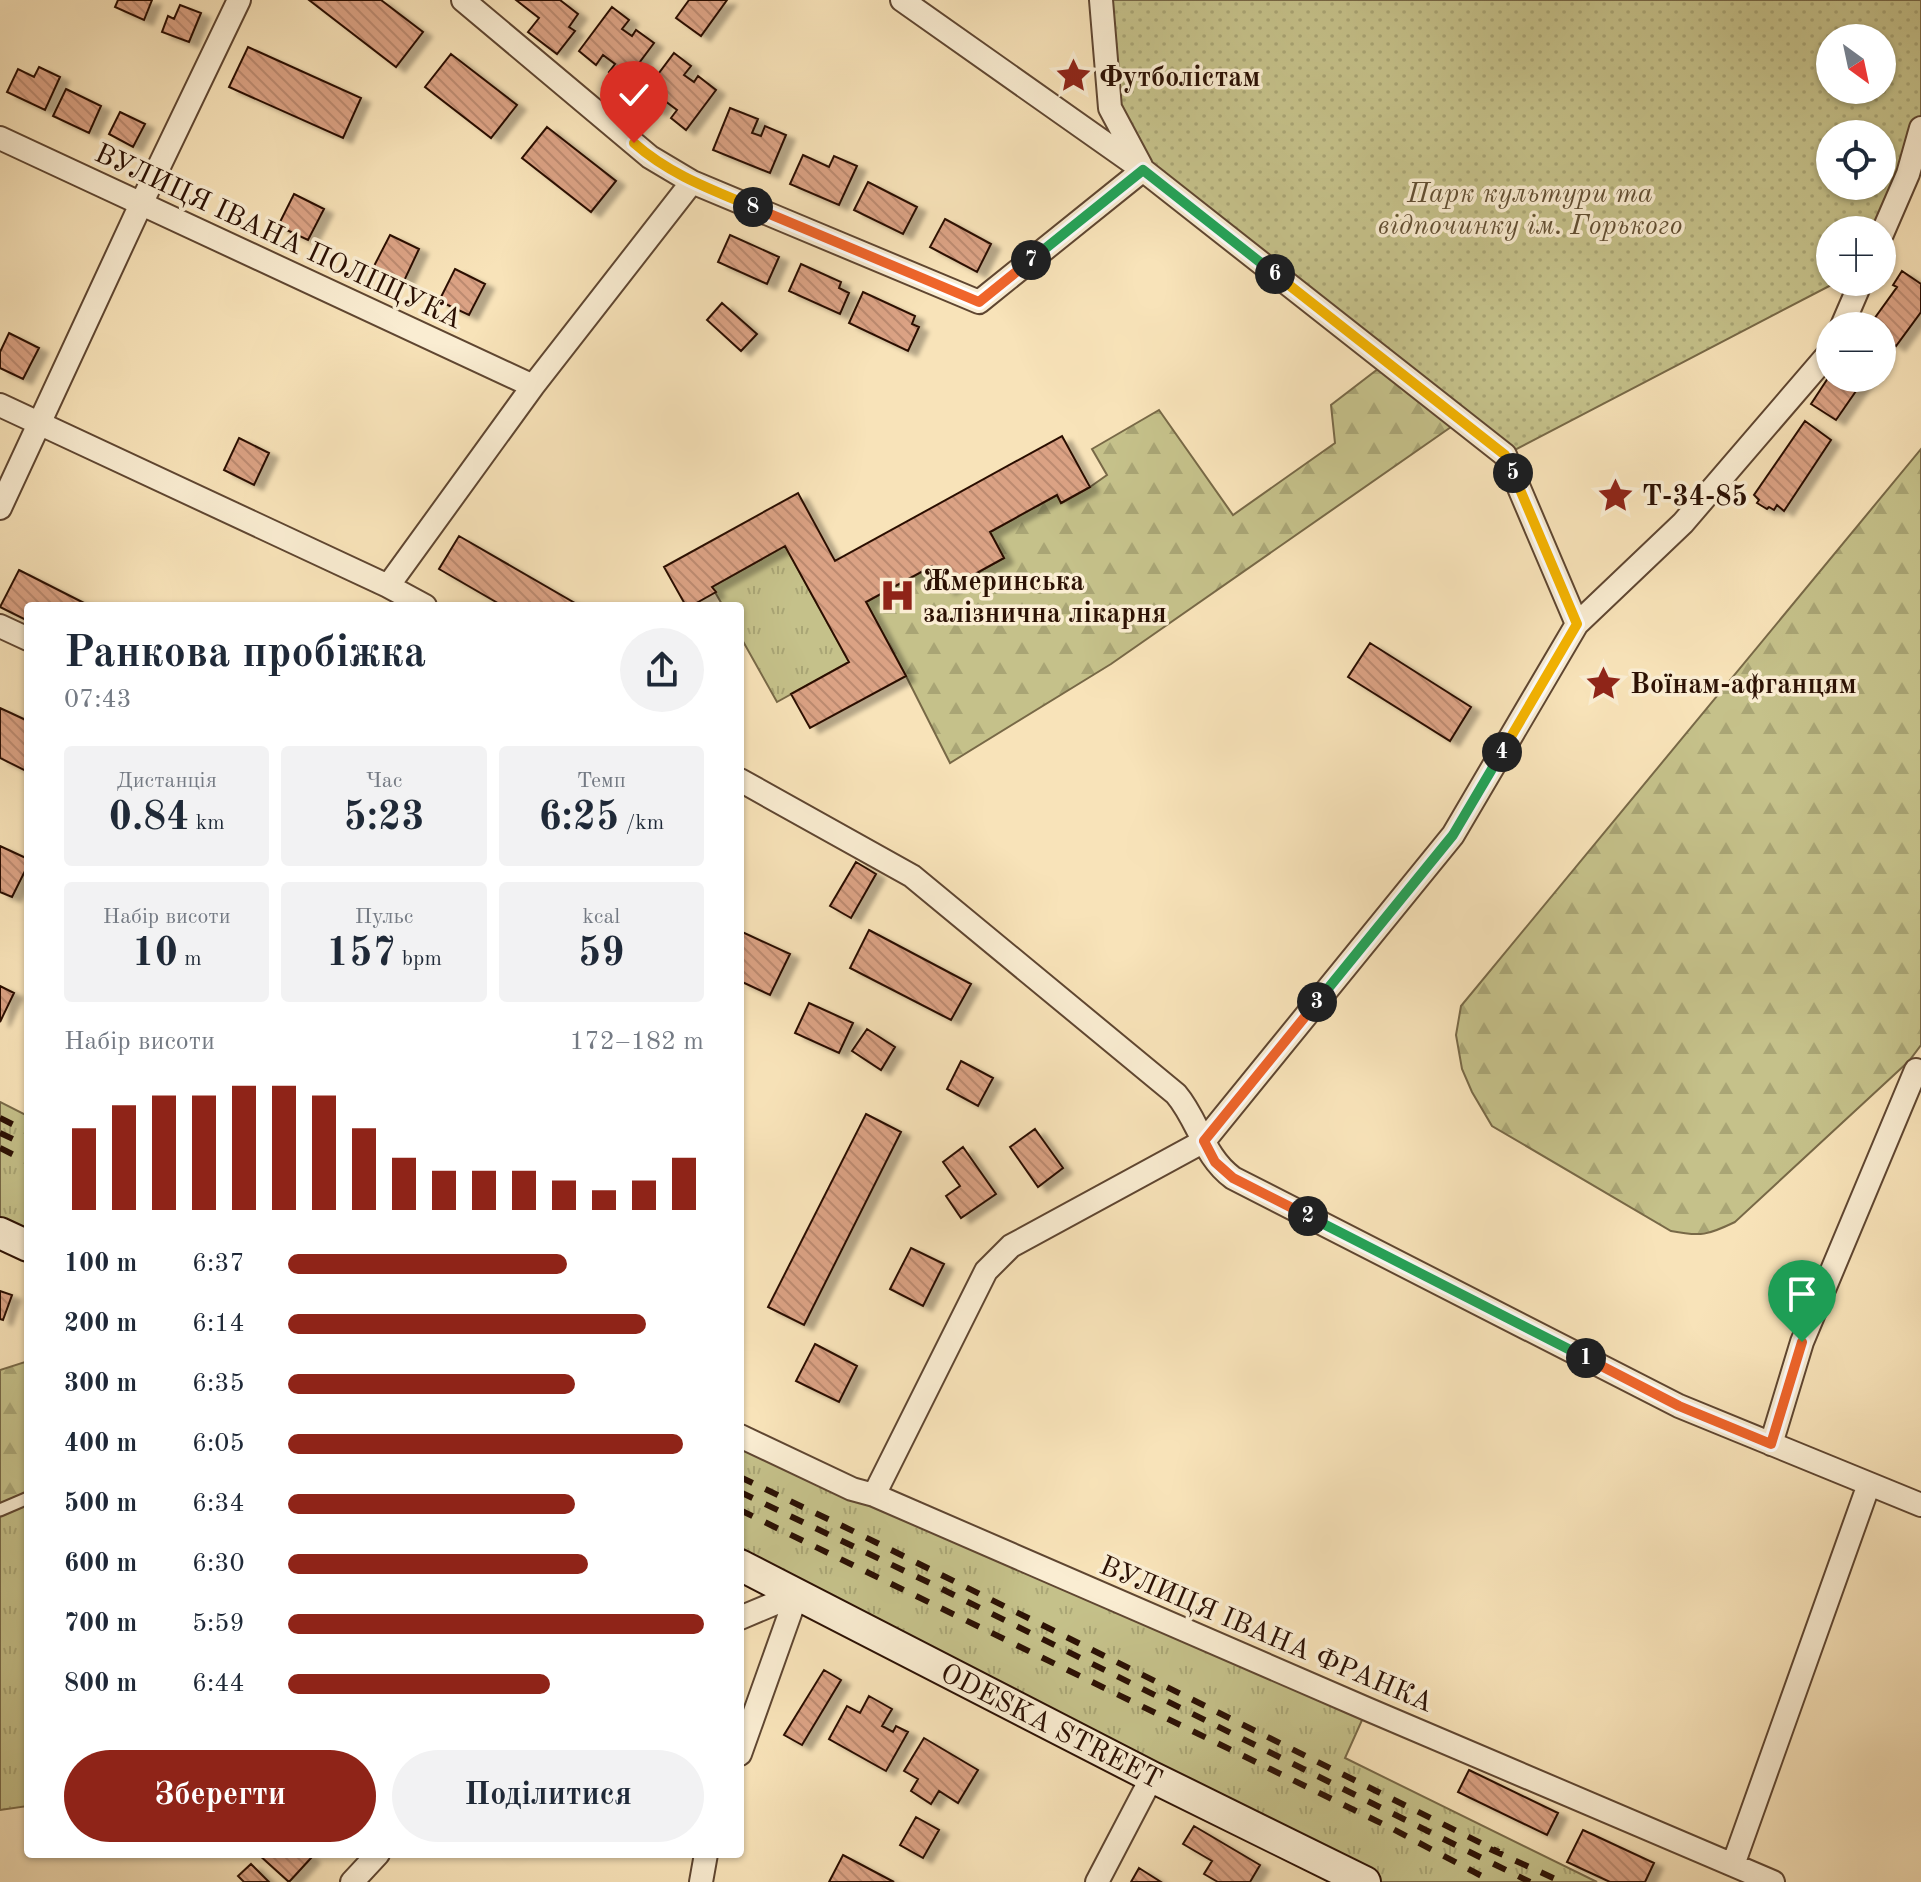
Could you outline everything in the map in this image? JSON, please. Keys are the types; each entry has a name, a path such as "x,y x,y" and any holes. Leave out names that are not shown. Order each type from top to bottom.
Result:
{"main road":[{"path":"0,1233 24,1244"},
{"name":"ODESKA STREET","path":"744,1567 1152,1777 1365,1882"}],"street":[{"path":"0,508 239,0"},
{"path":"463,0 650,157 692,182 979,302 1143,170"},
{"path":"902,0 1143,170 1505,455 1577,624"},
{"path":"1101,0 1110,108 1143,170"},
{"path":"1890,216 1908,174 1921,128"},
{"name":"ВУЛИЦЯ ІВАНА ПОЛІЩУКА","path":"0,138 533,386"},
{"path":"388,586 533,386 692,182"},
{"path":"874,1495 977,1286 996,1259 1021,1240 1204,1141 1453,835 1577,624 1683,523 1816,368"},
{"path":"0,405 418,602"},
{"path":"0,626 24,637"},
{"path":"744,782 912,876 1165,1084 1184,1104 1215,1162 1233,1178 1679,1406 1921,1505"},
{"path":"1771,1444 1802,1342 1916,1070"},
{"name":"ВУЛИЦЯ ІВАНА ФРАНКА","path":"744,1438 852,1489 874,1495 1773,1882"},
{"path":"1733,1865 1869,1484"},
{"path":"744,1616 797,1594"},
{"path":"744,1743 797,1594"},
{"path":"1097,1882 1152,1777"},
{"path":"352,1882 374,1858"},
{"path":"701,1882 705,1858"}],"lane":[{"path":"0,1510 24,1500"}],"green space":[{"name":"Парк культури та відпочинку ім. Горького","path":"1101,0 1921,0 1921,128 1896,193 1896,120 1816,120 1816,200 1893,200 1887,216 1816,216 1816,293 1505,455 1143,170 1110,108"},
{"path":"1387,362 1461,420 1111,664 950,763 866,602 932,566 946,590 1004,558 990,532 1057,495 1062,503 1107,475 1092,449 1159,410 1233,515 1335,443 1331,405"},
{"path":"1921,449 1921,1045 1909,1061 1735,1222 1704,1234 1671,1231 1492,1126 1462,1069 1456,1035 1461,1006"},
{"path":"785,546 849,662 777,702 744,643 744,602 721,602 712,587"},
{"path":"0,1102 24,1114 24,1244 0,1233"},
{"path":"24,1362 24,1500 0,1510 0,1370"},
{"path":"744,1438 1367,1709 1345,1758 1597,1882 1365,1882 744,1567"},
{"path":"24,1500 24,1807 0,1810 0,1510"}],"building":[{"path":"118,0 152,0 144,20 115,7"},
{"path":"309,0 381,0 423,32 396,67"},
{"path":"516,0 560,0 578,14 569,27 575,31 557,54 528,32 539,18"},
{"path":"689,0 727,0 701,36 676,18"},
{"path":"180,5 201,13 189,42 162,32 168,16 174,19"},
{"path":"612,7 629,20 622,29 632,36 636,30 654,43 624,83 609,72 615,64 603,55 596,65 579,51"},
{"path":"248,47 361,98 343,138 229,87"},
{"path":"674,53 691,66 684,75 694,82 698,76 716,90 686,130 671,118 677,110 665,101 658,111 641,97"},
{"path":"451,54 517,105 491,138 425,87"},
{"path":"39,67 60,77 45,110 7,92 18,69 34,77"},
{"path":"66,89 101,106 89,133 53,116"},
{"path":"730,108 758,119 752,133 761,136 765,126 786,135 770,173 713,150"},
{"path":"120,112 145,124 133,147 109,134"},
{"path":"547,127 616,181 591,212 522,158"},
{"path":"803,155 829,167 834,156 857,166 839,205 790,184"},
{"path":"868,182 917,207 903,234 854,210"},
{"path":"294,194 324,209 308,240 278,226"},
{"path":"945,219 991,244 977,272 930,247"},
{"path":"390,235 419,249 404,281 374,266"},
{"path":"730,235 779,257 767,284 718,262"},
{"path":"801,264 841,282 839,288 849,293 840,314 789,291"},
{"path":"455,269 485,284 469,315 439,301"},
{"path":"1902,271 1921,284 1921,312 1896,346 1896,312 1879,312 1891,296 1896,296 1896,280"},
{"path":"863,292 915,316 912,324 919,327 908,351 849,323"},
{"path":"722,303 757,334 741,351 707,320"},
{"path":"9,333 39,348 23,379 0,368 0,352"},
{"path":"1819,392 1855,392 1836,420 1811,404"},
{"path":"1805,421 1831,440 1784,511 1777,505 1774,510 1767,509 1757,503 1759,500 1754,495"},
{"path":"1062,436 1090,487 1061,503 1057,495 990,532 1004,558 946,590 932,566 866,602 906,676 810,728 791,694 849,662 785,546 712,587 716,592 698,602 684,602 664,567 798,493 835,561"},
{"path":"239,438 269,453 254,485 224,470"},
{"path":"459,536 573,602 496,602 439,569"},
{"path":"19,570 82,602 24,602 24,619 0,607"},
{"path":"1370,643 1471,707 1450,741 1348,677"},
{"path":"0,708 24,719 24,770 0,758"},
{"path":"0,846 24,857 24,873 12,897 0,892"},
{"path":"856,862 876,874 851,918 830,906"},
{"path":"869,930 971,984 951,1020 850,968"},
{"path":"744,933 790,954 770,995 744,983"},
{"path":"0,986 14,993 0,1022"},
{"path":"809,1003 853,1023 839,1053 795,1033"},
{"path":"867,1029 895,1047 881,1070 852,1051"},
{"path":"961,1061 993,1078 978,1106 947,1089"},
{"path":"866,1114 901,1132 804,1325 768,1307"},
{"path":"1035,1129 1063,1168 1038,1187 1010,1147"},
{"path":"963,1147 996,1194 961,1218 946,1196 960,1186 943,1162"},
{"path":"911,1248 944,1264 923,1306 890,1289"},
{"path":"0,1291 12,1295 3,1320 0,1319"},
{"path":"815,1344 857,1366 839,1402 796,1381"},
{"path":"824,1670 841,1680 802,1745 784,1735"},
{"path":"869,1696 892,1709 882,1726 893,1732 896,1726 908,1732 886,1771 829,1739 847,1706 860,1713"},
{"path":"924,1738 978,1770 958,1803 939,1791 931,1804 911,1791 918,1779 904,1771"},
{"path":"1469,1770 1558,1813 1547,1835 1458,1792"},
{"path":"916,1817 939,1830 923,1858 900,1845"},
{"path":"1194,1826 1260,1865 1250,1882 1218,1882 1204,1874 1212,1861 1183,1844"},
{"path":"1583,1830 1654,1863 1645,1882 1610,1882 1567,1862"},
{"path":"843,1855 894,1882 829,1882"},
{"path":"262,1858 311,1858 289,1882"},
{"path":"251,1864 269,1882 244,1882 238,1876"},
{"path":"1139,1868 1161,1882 1131,1882"}],"railway":[{"path":"0,1118 24,1130"},
{"path":"0,1133 24,1144"},
{"path":"0,1148 24,1160"},
{"path":"744,1479 1499,1852"},
{"path":"744,1494 936,1586 1530,1882"},
{"path":"744,1512 1391,1828 1493,1882"},
{"path":"1490,1849 1562,1882"}],"place":[{"name":"Футболістам","path":"1073,76"},
{"name":"Т-34-85","path":"1616,495"},
{"name":"Жмеринська залізнична лікарня","path":"897,596"},
{"name":"Воїнам-афганцям","path":"1604,683"}],"route":[{"path":"634,143 669,170 692,182 979,302 1143,170 1505,455 1577,624 1453,835 1204,1141 1215,1162 1233,1178 1679,1406 1771,1444 1802,1342"}]}
